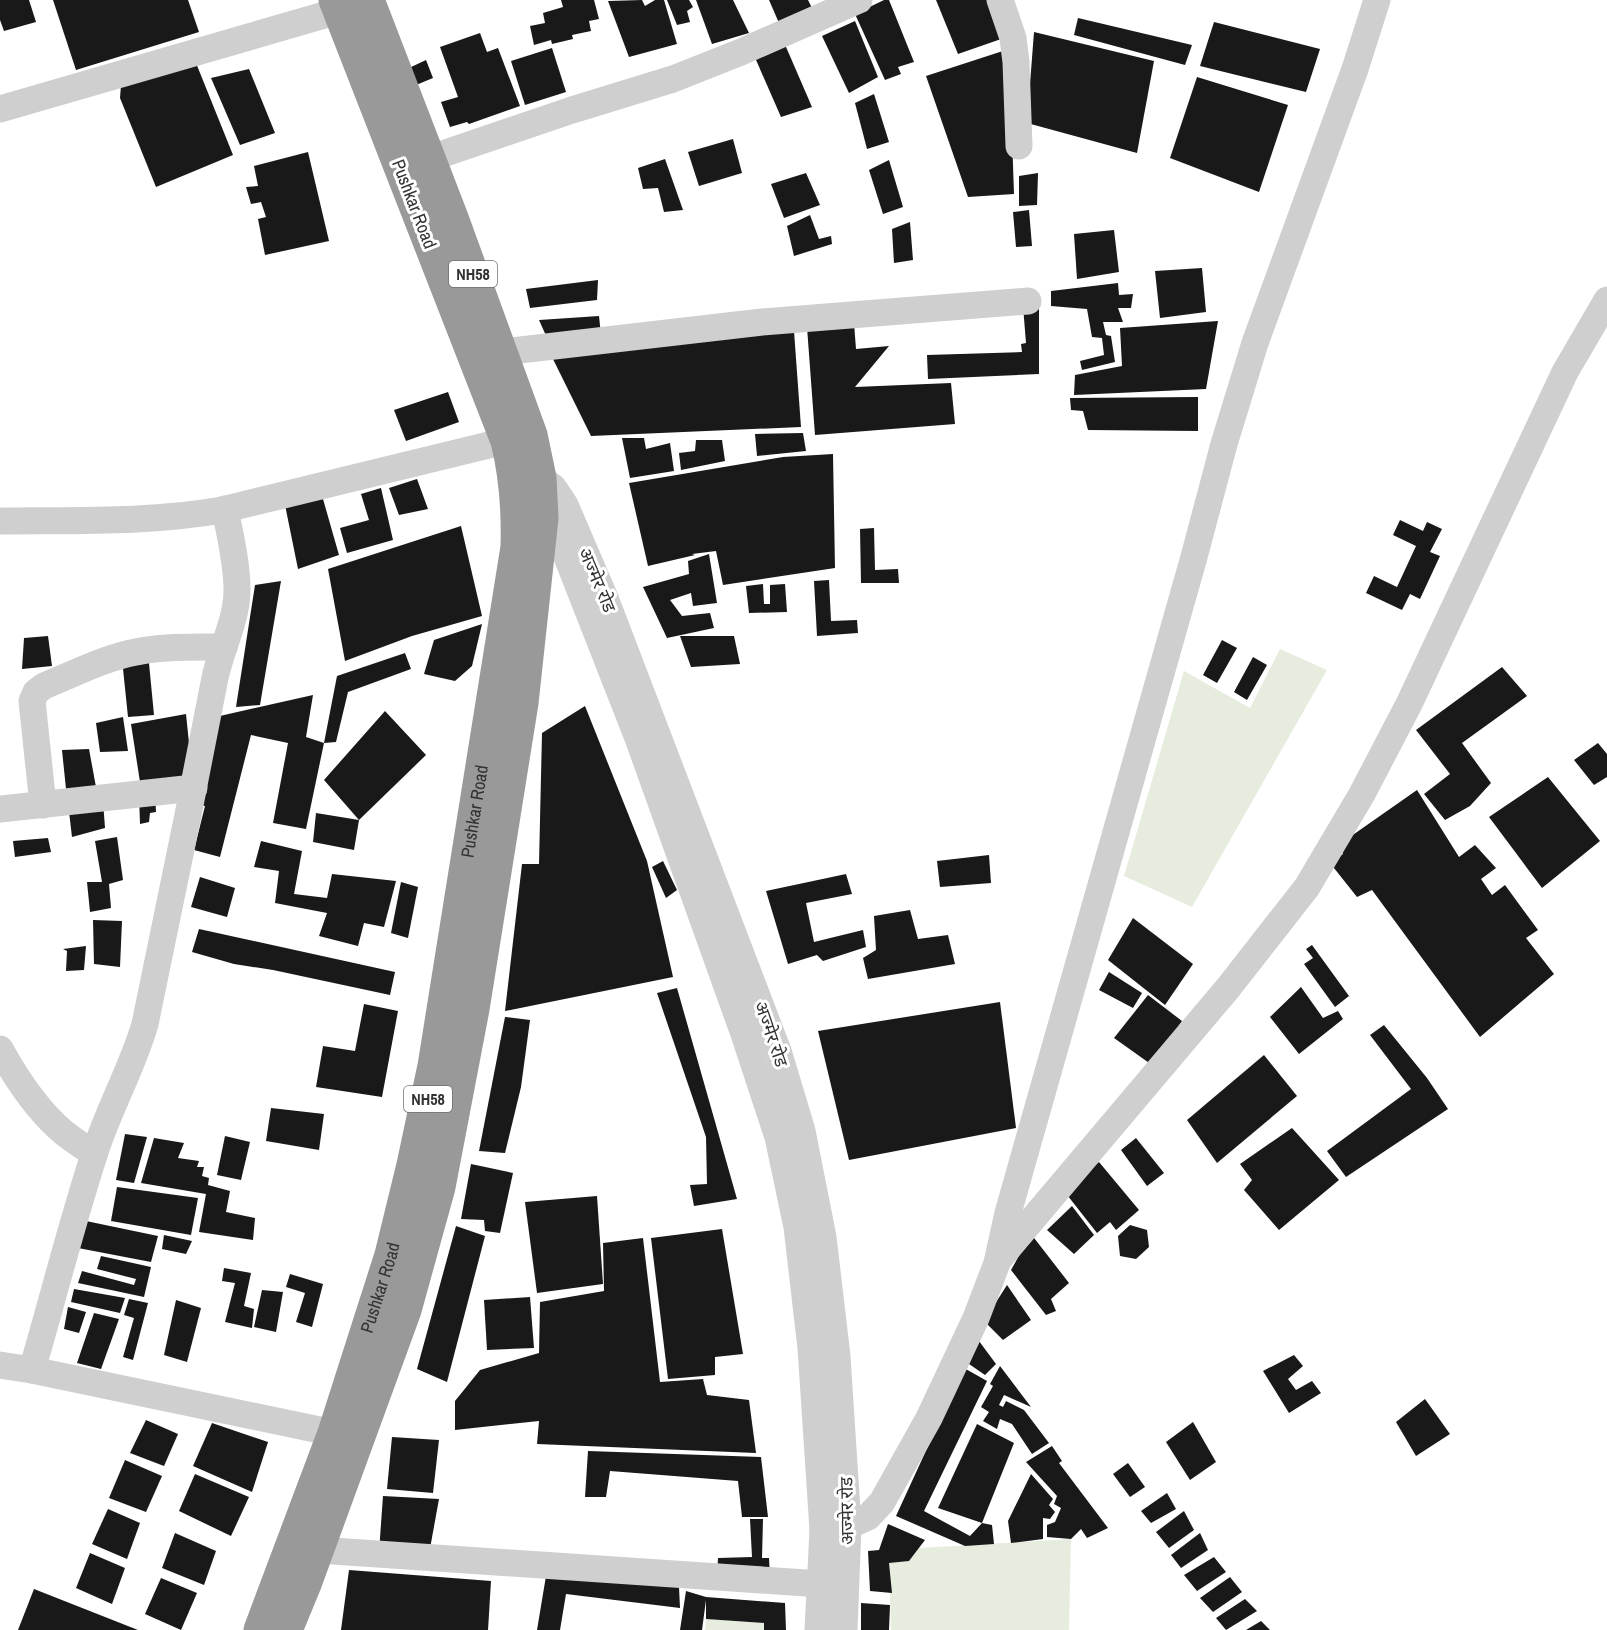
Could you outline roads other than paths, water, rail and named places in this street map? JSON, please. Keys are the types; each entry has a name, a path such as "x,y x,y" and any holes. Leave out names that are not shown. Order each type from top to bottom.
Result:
{"highway":[{"name":"Pushkar Road","path":"286,1630 318,1550 405,1310 440,1186 471,1020 522,703 530,515 523,456 502,352 428,159 352,3"},
{"name":"Pushkar Road","path":"352,3 523,456"},
{"name":"Pushkar Road","path":"260,1630 334,1433 391,1255 413,1165 434,1066 517,548 530,515"}],"street":[{"path":"428,159 572,110 673,79 859,0"},
{"path":"1000,0 1013,38 1016,62 1018,146"},
{"path":"836,1528 868,1517 888,1493 929,1418 976,1318 997,1263 1008,1213 1224,444 1255,343 1377,0"},
{"path":"0,109 352,3"},
{"path":"997,1263 1228,988 1307,887 1362,794 1410,704 1565,372 1607,300"},
{"path":"502,352 762,322 1028,301"},
{"path":"0,521 146,520 184,517 523,456"},
{"name":"अज्मेर रोड","path":"523,456 553,487 565,505 605,598 778,1051 790,1134"},
{"path":"32,1370 94,1154 136,1054 145,1024 215,674 237,592 236,571 225,509"},
{"name":"अज्मेर रोड","path":"530,515 552,525 560,539 638,738 744,1034 790,1134 823,1237 836,1344 834,1586 844,1630"},
{"path":"43,805 32,701 36,692 44,686 118,656 137,651 224,647"},
{"path":"0,809 194,788"},
{"path":"0,1049 30,1095 62,1131 94,1154"},
{"path":"0,1088 30,1095"},
{"path":"0,1365 334,1433"},
{"path":"318,1550 834,1586"},
{"name":"अज्मेर रोड","path":"818,1630 834,1586"}]}
